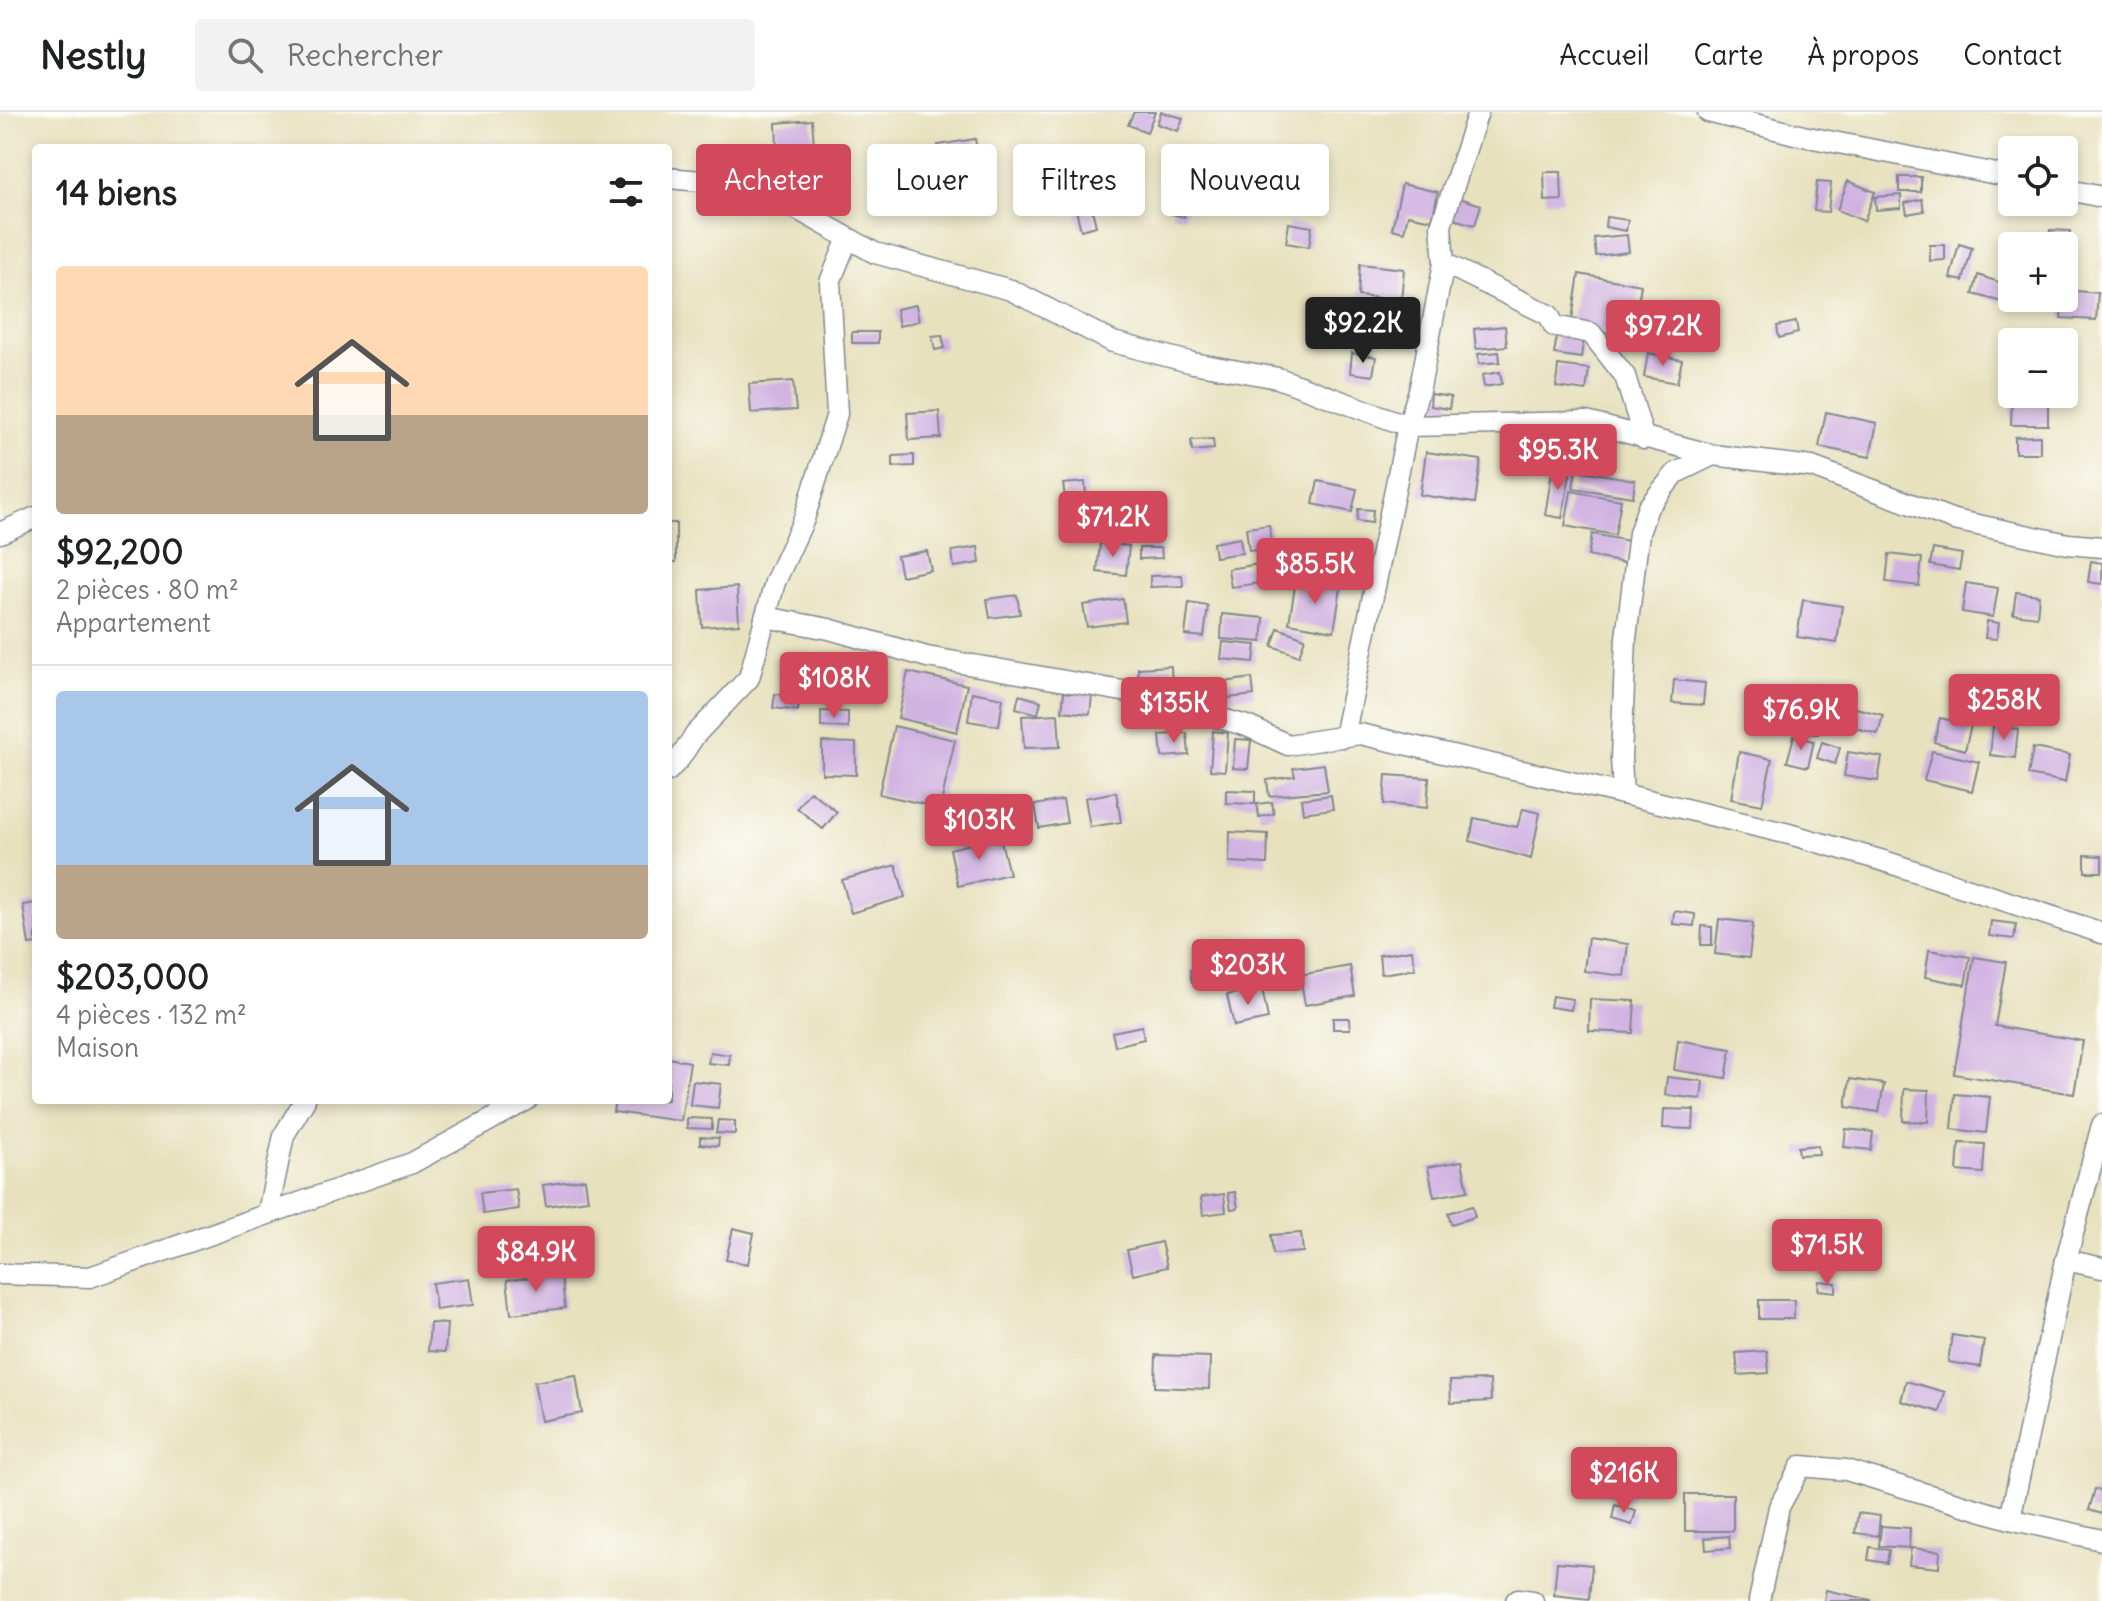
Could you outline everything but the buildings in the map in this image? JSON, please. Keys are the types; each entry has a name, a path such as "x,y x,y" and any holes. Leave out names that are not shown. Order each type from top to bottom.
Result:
{"street":[{"path":"1344,737 1444,263 1441,226 1478,112"},
{"path":"1708,112 1803,136 1998,174"},
{"path":"672,178 756,186 875,253 1011,290 1113,342 1193,363 1278,378 1408,426 1586,422 1713,455 1812,467 1954,520 2068,544 2102,547"},
{"path":"2078,192 2102,197"},
{"path":"672,767 695,735 749,678 775,582 804,519 837,414 830,282 848,238"},
{"path":"1444,263 1549,315 1554,326 1591,333 1625,376 1644,439"},
{"path":"1623,794 1621,758 1626,638 1639,533 1648,507 1676,473 1713,455"},
{"path":"0,533 32,519"},
{"path":"765,617 829,629 927,657 1128,692 1247,726 1288,745 1360,734 1623,794 1870,857 2102,933"},
{"path":"268,1212 284,1135 303,1104"},
{"path":"0,1274 90,1277 412,1163 520,1104"},
{"path":"2010,1519 2066,1260 2102,1125"},
{"path":"2066,1260 2102,1268"},
{"path":"1759,1601 1779,1507 1801,1466 1846,1470 2010,1519 2102,1540"},
{"path":"1516,1601 1533,1601"}]}
